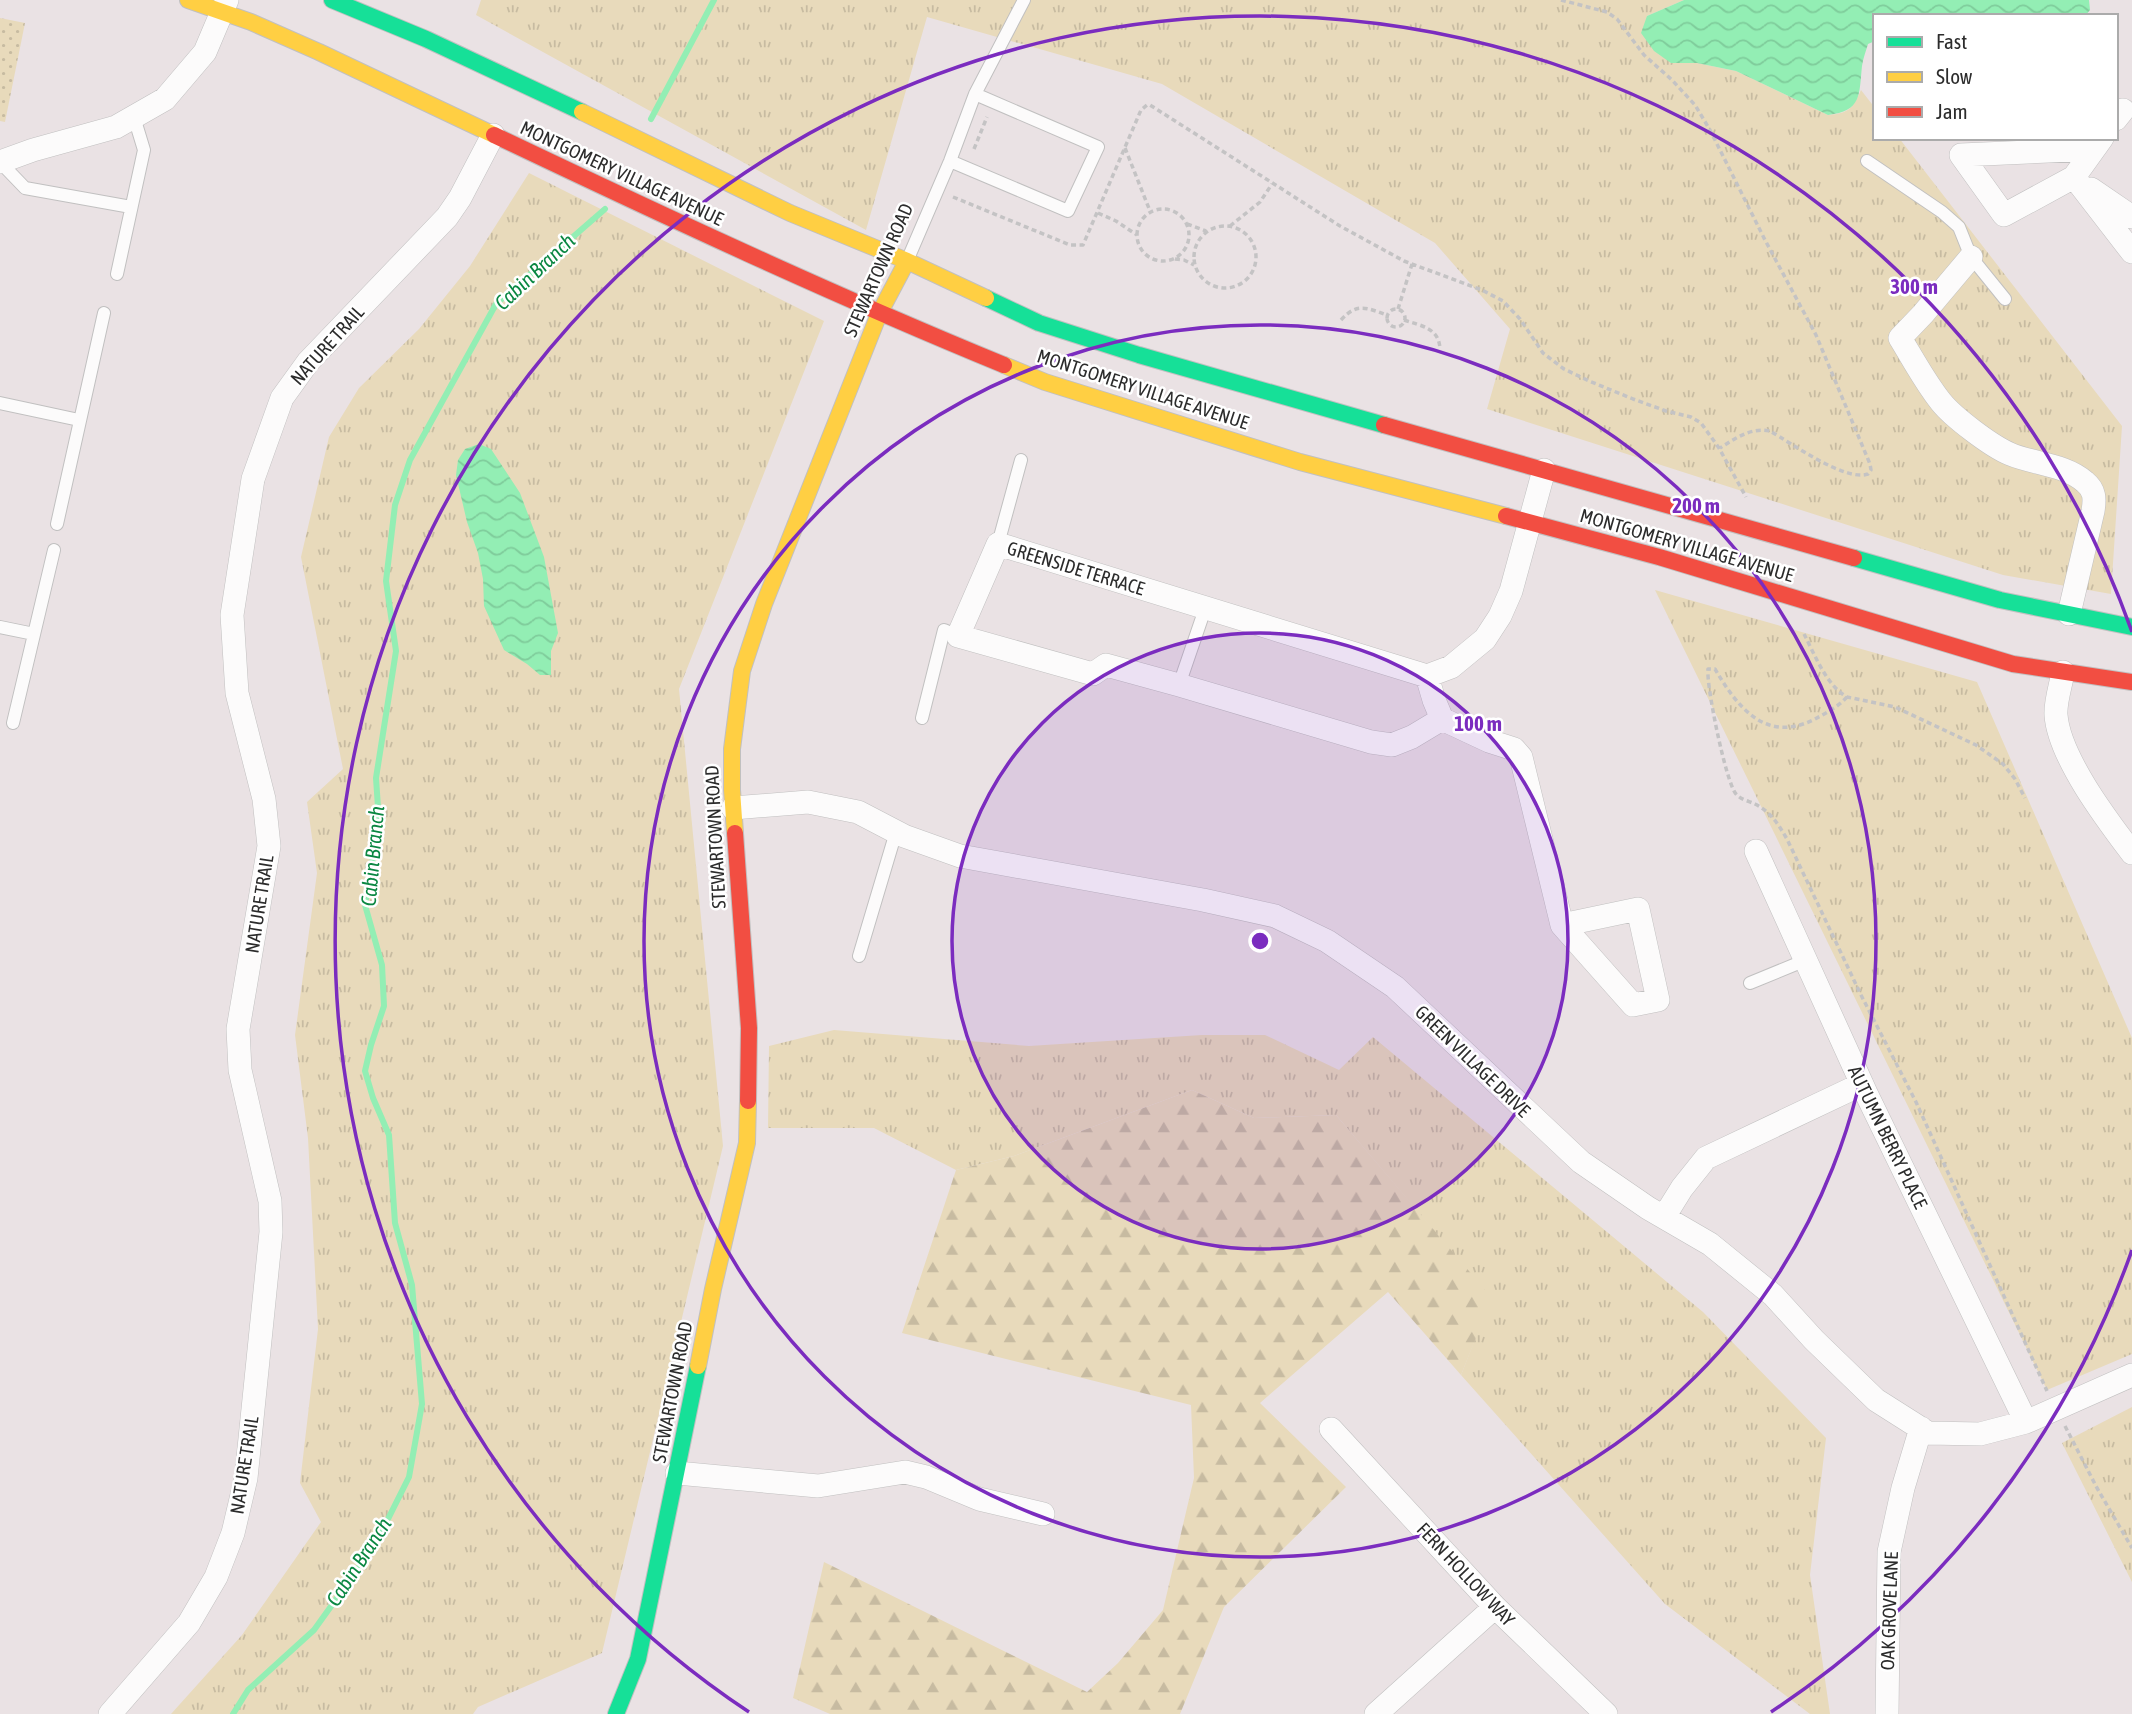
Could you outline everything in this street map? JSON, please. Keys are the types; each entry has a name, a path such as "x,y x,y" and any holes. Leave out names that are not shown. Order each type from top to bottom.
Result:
{"main road":[{"name":"MONTGOMERY VILLAGE AVENUE","path":"188,0 225,6 674,221 879,314 1045,382 1300,462 1659,557 2013,664 2132,682"},
{"name":"MONTGOMERY VILLAGE AVENUE","path":"332,0 426,39 790,213 907,261 1039,323 1139,355 2000,600 2132,627"},
{"name":"STEWARTOWN ROAD","path":"616,1714 638,1658 713,1289 747,1143 749,1028 733,808 732,749 742,671 764,604 879,314 907,261"}],"street":[{"path":"0,162 116,127 165,99 205,52 225,6"},
{"name":"NATURE TRAIL","path":"110,1714 189,1623 216,1577 233,1532 246,1478 271,1232 270,1201 240,1070 238,1029 269,846 264,799 237,693 232,615 253,479 282,398 308,362 447,218 493,135"},
{"path":"2098,144 2074,177 2004,215 1961,155 2098,144"},
{"path":"2074,177 2132,217"},
{"path":"2074,177 2132,252"},
{"path":"1971,257 1900,338 1941,403 1961,420 2009,454 2073,474 2093,490 2095,501 2069,614"},
{"path":"1544,470 1511,591 1500,616 1485,639 1451,667 1427,676 1442,719 1489,741 1514,749 1521,757 1562,925 1633,1005 1658,1000 1638,909 1562,925"},
{"name":"GREENSIDE TERRACE","path":"958,636 998,544 1427,676"},
{"path":"958,636 1093,674 1106,665 1371,742 1392,745 1412,737 1442,719"},
{"path":"2063,672 2056,714 2063,743 2097,807 2132,853"},
{"name":"GREEN VILLAGE DRIVE","path":"733,808 808,802 858,812 896,832 960,856 1203,900 1275,916 1327,941 1395,987 1581,1162 1710,1244 1773,1295 1814,1340 1876,1400 1928,1433 1980,1434 2026,1422 2132,1376"},
{"name":"AUTUMN BERRY PLACE","path":"1756,851 1862,1084 2026,1422"},
{"path":"1664,1217 1682,1188 1706,1158 1862,1084"},
{"name":"OAK GROVE LANE","path":"1887,1714 1889,1552 1903,1488 1921,1428"},
{"name":"FERN HOLLOW WAY","path":"1331,1429 1495,1606 1606,1714"},
{"path":"677,1473 818,1486 905,1472 926,1477 979,1499 1043,1514"},
{"path":"1376,1714 1495,1606"}],"lane":[{"name":"STEWARTOWN ROAD","path":"907,261 950,161 975,94 1024,0"},
{"path":"950,161 1068,211 1098,147 975,94"},
{"path":"117,274 144,150 134,117"},
{"path":"1867,161 1942,212 1959,227 1971,257 2006,299"},
{"path":"0,162 25,188 131,207"},
{"path":"57,524 104,313"},
{"path":"0,403 79,420"},
{"path":"998,544 1021,460"},
{"path":"13,723 54,550"},
{"path":"1179,685 1205,609"},
{"path":"0,627 34,634"},
{"path":"922,718 944,630 958,636"},
{"path":"859,956 896,832"},
{"path":"1750,983 1806,960"}],"path":[{"path":"1561,0 1607,12 1617,19 1644,55 1695,105 1816,335 1871,470 1861,476 1836,469 1762,430 1738,436 1719,448"},
{"path":"949,207 994,102"},
{"path":"953,197 1076,246 1083,245 1140,110 1150,105 1340,226 1412,264 1482,290 1503,301 1553,362 1588,382 1702,423 1746,497"},
{"path":"1125,148 1151,211"},
{"path":"1230,227 1261,202 1272,184"},
{"path":"1151,211 1173,211 1180,215 1185,223 1189,236 1187,244 1183,251 1173,258 1162,261 1147,255 1141,249 1137,235 1139,225 1151,211"},
{"path":"1098,213 1137,235"},
{"path":"1185,223 1207,231"},
{"path":"1230,227 1243,232 1253,244 1256,259 1247,280 1233,288 1218,288 1201,278 1195,266 1194,249 1207,231 1230,227"},
{"path":"1173,258 1195,266"},
{"path":"1398,309 1412,264"},
{"path":"1341,320 1351,310 1362,308 1387,315"},
{"path":"1398,309 1404,313 1404,320 1401,325 1393,326 1388,322 1387,315 1391,310 1398,309"},
{"path":"1404,320 1435,332 1440,349"},
{"path":"1804,634 1837,690 1847,697 1895,706 1976,745 2003,764 2025,798"},
{"path":"1847,697 1799,727 1773,727 1749,714 1727,689 1715,669 1708,668 1714,711 1731,785 1739,797 1769,812 1787,839 1861,995 1916,1102 2038,1368 2054,1409 2132,1548"}],"green space":[{"path":"481,0 1684,0 1647,16 1671,63 1697,63 1736,71 1828,115 1849,109 1861,90 1873,105 1873,140 1901,140 2122,426 2111,594 2003,575 1487,409 1510,329 1435,243 1162,84 927,17 866,230 476,15"},
{"path":"0,18 25,23 5,122 0,121"},
{"path":"529,173 824,321 679,689 723,1146 602,1653 478,1707 473,1714 171,1714 242,1635 321,1522 300,1483 318,1329 308,1138 295,1035 317,873 307,802 343,769 301,557 329,437 359,388 419,329 470,266"},
{"path":"1655,590 1977,682 2132,1038 2132,1354 2047,1390"},
{"path":"834,1030 1029,1046 1202,1035 1265,1035 1339,1070 1373,1037 1703,1312 1826,1438 1810,1575 1830,1714 1810,1714 1665,1604 1461,1375 1491,1298 1336,1115 1254,1118 1192,1090 1014,1156 956,1170 874,1128 768,1128 769,1046"},
{"path":"1192,1090 1254,1118 1336,1115 1492,1298 1461,1375 1388,1292 1260,1403 1346,1487 1224,1607 1180,1714 830,1714 793,1698 824,1562 1087,1692 1118,1663 1163,1610 1194,1478 1191,1405 902,1333 956,1170 1014,1156"},
{"path":"2132,1407 2132,1582 2062,1443"}],"water":[{"path":"1684,0 2089,0 2090,10 2087,14 1873,14 1873,42 1868,44 1857,100 1847,110 1828,115 1736,71 1697,63 1671,63 1654,51 1641,33 1647,16"},
{"path":"479,444 491,449 520,493 544,557 558,633 551,651 551,675 540,675 504,650 484,606 478,553 467,522 456,475 458,460 465,449"}],"waterway":[{"name":"Cabin Branch","path":"651,119 714,0"},
{"name":"Cabin Branch","path":"233,1714 248,1690 314,1630 375,1545 409,1477 422,1404 412,1285 395,1223 389,1135 365,1071 384,1006 382,965 365,905 379,822 376,778 396,651 386,581 395,505 410,460 496,304 605,209"}],"traffic: fast":[{"path":"332,0 426,39 582,112"},
{"path":"986,298 1039,323 1139,355 1384,425"},
{"path":"1854,558 2000,600 2132,627"},
{"path":"616,1714 638,1659 698,1366"}],"traffic: slow":[{"path":"188,0 251,22 494,135"},
{"path":"582,112 790,213 907,261 986,298"},
{"path":"735,833 732,749 742,671 764,604 879,314 907,261"},
{"path":"1004,365 1045,382 1300,462 1506,516"},
{"path":"698,1366 747,1143 748,1101"}],"traffic: jam":[{"path":"494,135 747,253 1004,365"},
{"path":"1384,425 1854,558"},
{"path":"1506,516 1659,557 2013,664 2132,682"},
{"path":"735,833 749,1028 748,1101"}]}
